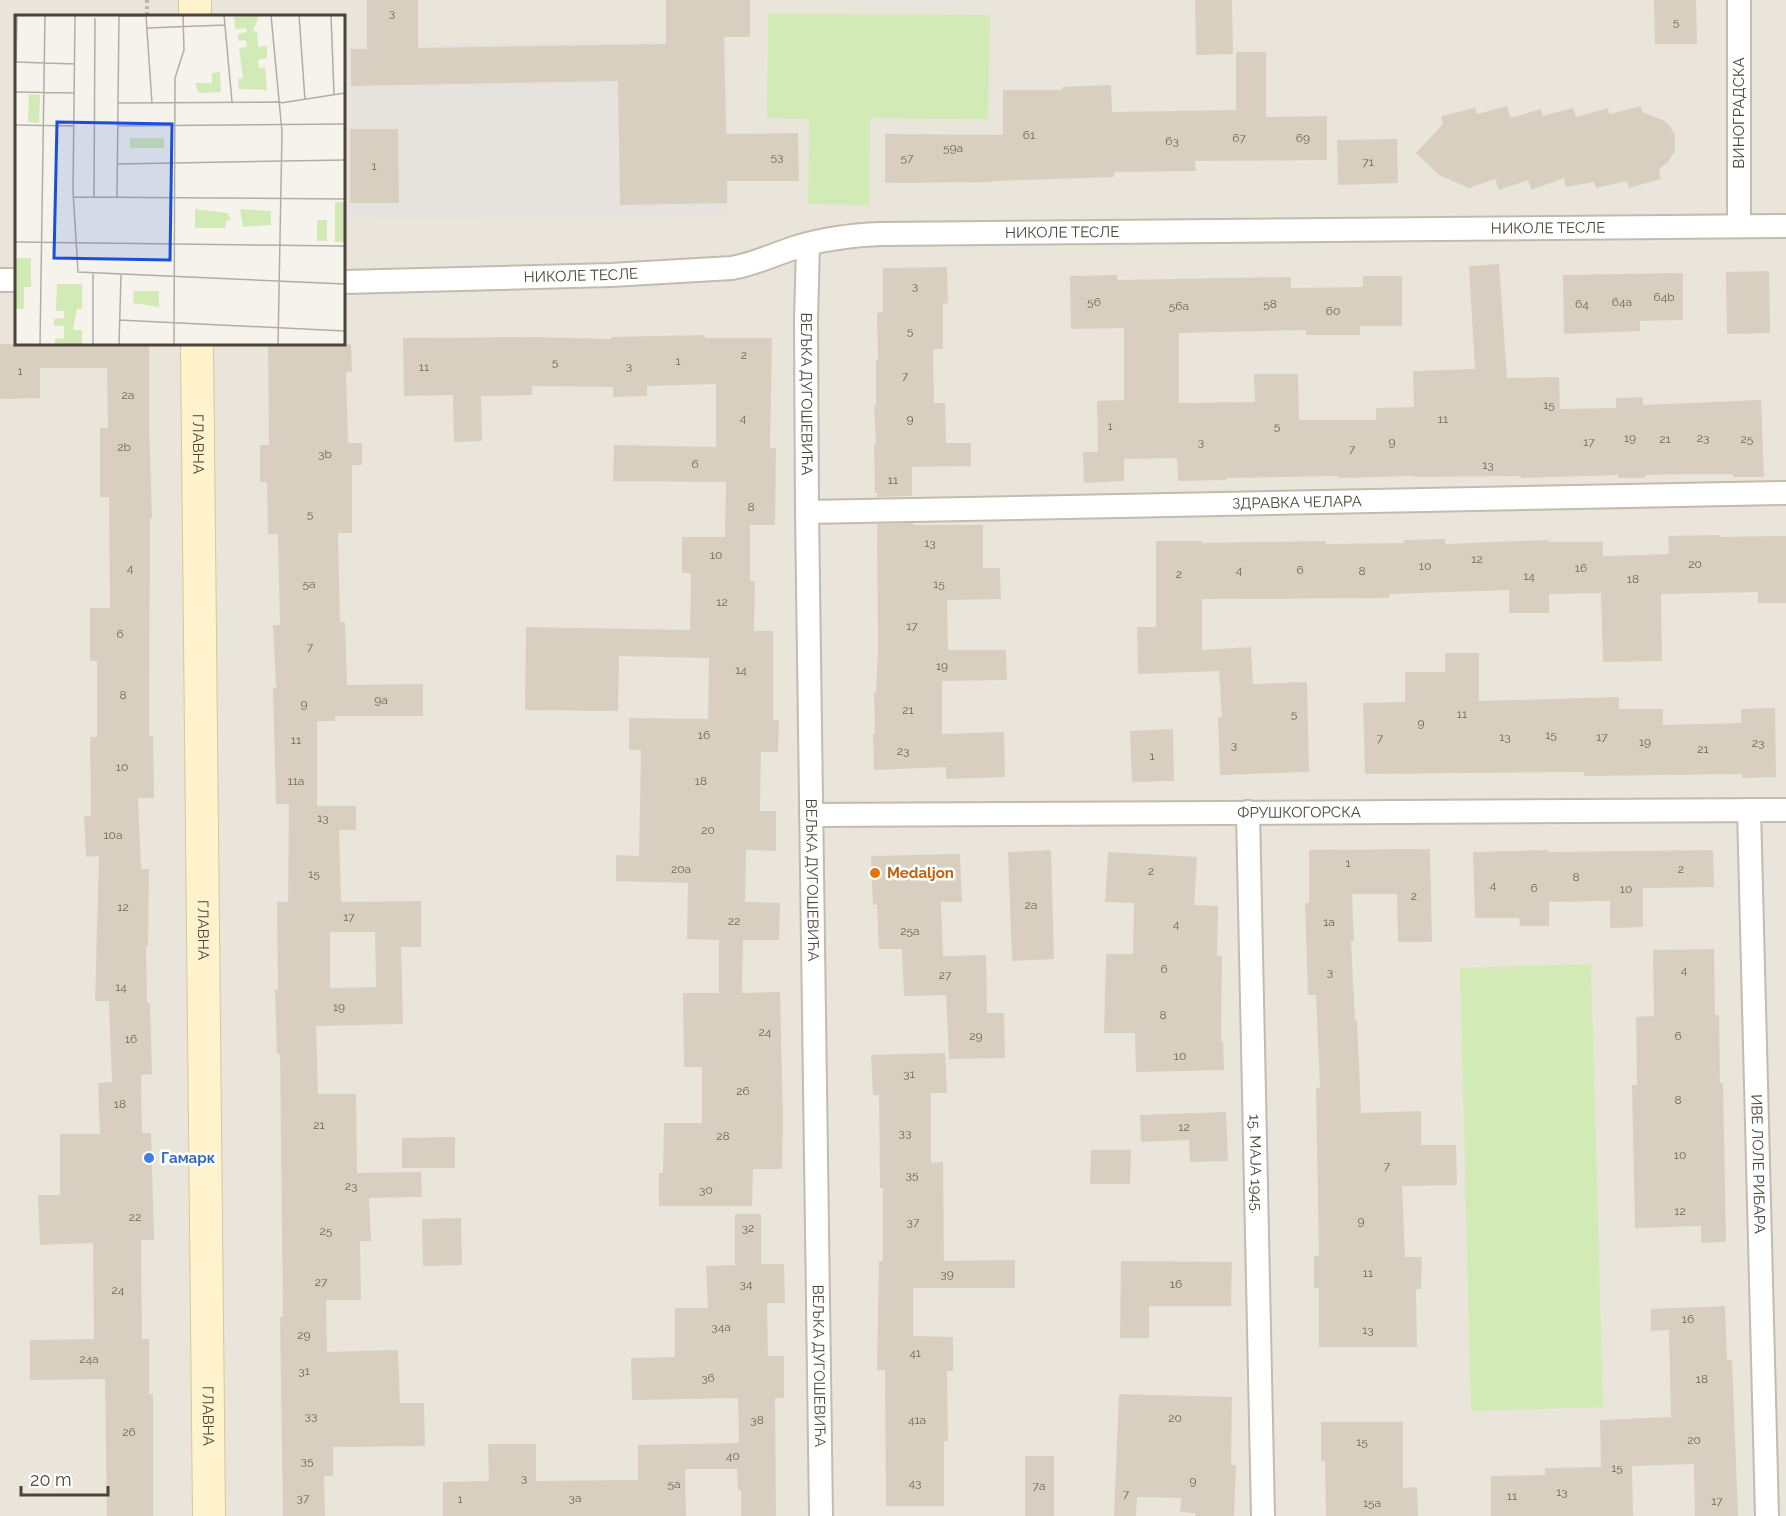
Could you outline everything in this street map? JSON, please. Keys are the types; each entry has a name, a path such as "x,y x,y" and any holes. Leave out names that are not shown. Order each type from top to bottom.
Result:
{"main road":[{"name":"ГЛАВНА","path":"196,345 209,1516"}],"street":[{"name":"ВИНОГРАДСКА","path":"1739,0 1739,226"},
{"name":"НИКОЛЕ ТЕСЛЕ","path":"345,282 611,275 732,268 751,265 808,244 842,237 881,234 1786,226"},
{"name":"ВЕЉКА ДУГОШЕВИЋА","path":"808,244 807,512 821,1516"},
{"name":"ЗДРАВКА ЧЕЛАРА","path":"807,512 1786,493"},
{"name":"ИВЕ ЛОЛЕ РИБАРА","path":"1749,810 1767,1516"},
{"name":"ФРУШКОГОРСКА","path":"811,815 1786,810"},
{"name":"15. МАЈА 1945.","path":"1248,812 1263,1516"}],"shaded area":[{"path":"0,0 1786,0 1786,1516 0,1516"},
{"path":"727,40 730,214 345,219 345,45"}],"green space":[{"path":"768,14 990,15 988,119 870,118 869,205 808,204 809,119 767,118"},
{"path":"1591,964 1603,1407 1471,1411 1460,968"}],"building":[{"path":"367,0 418,0 418,48 666,44 666,0 750,0 750,37 724,37 726,134 798,133 799,181 727,181 727,203 620,205 618,81 351,86 351,49 367,49"},
{"path":"1195,0 1232,0 1233,54 1196,55"},
{"path":"1654,0 1696,0 1697,44 1655,44"},
{"path":"1236,52 1266,52 1266,117 1327,116 1327,160 1195,161 1196,171 1114,172 1114,177 993,182 885,183 885,134 1003,135 1003,90 1062,90 1062,87 1111,85 1112,112 1236,110"},
{"path":"1507,106 1511,118 1541,109 1543,116 1573,108 1576,117 1608,108 1609,114 1641,106 1642,112 1663,120 1670,126 1675,135 1675,151 1668,162 1659,169 1661,179 1629,188 1627,181 1596,188 1594,182 1566,187 1564,178 1531,190 1528,180 1499,190 1495,179 1469,188 1439,175 1416,153 1443,124 1441,116 1475,108 1477,114"},
{"path":"350,129 398,129 399,203 350,203"},
{"path":"1397,139 1398,183 1338,185 1337,140"},
{"path":"1499,264 1507,378 1559,377 1560,409 1616,408 1616,398 1643,397 1643,405 1761,400 1764,477 1733,477 1733,474 1645,475 1645,478 1618,478 1618,475 1521,478 1521,476 1415,476 1338,478 1338,476 1178,481 1177,458 1124,459 1124,481 1084,483 1083,452 1098,452 1097,401 1124,400 1124,328 1071,329 1070,276 1117,275 1117,280 1291,277 1291,288 1363,287 1363,276 1402,276 1402,326 1360,326 1360,335 1306,335 1306,330 1179,333 1179,403 1255,402 1254,374 1298,374 1299,420 1376,420 1376,408 1414,407 1413,371 1475,369 1469,266"},
{"path":"947,267 948,303 943,304 943,349 933,349 934,403 945,403 946,443 971,443 971,466 912,467 912,496 877,497 875,493 874,406 876,405 876,360 878,360 877,313 883,312 883,268"},
{"path":"1769,271 1770,333 1727,334 1726,272"},
{"path":"1683,273 1683,320 1640,321 1640,331 1564,334 1563,275"},
{"path":"705,335 705,338 772,338 770,448 776,448 775,525 750,525 750,581 755,581 754,631 773,631 773,720 779,720 778,752 761,752 760,811 776,811 776,851 746,850 745,902 780,903 779,940 743,940 742,993 780,992 782,1169 753,1169 752,1206 659,1206 659,1173 663,1173 664,1123 702,1123 702,1067 684,1067 683,993 719,993 719,940 687,939 688,883 616,881 616,855 639,856 641,750 629,750 629,718 708,719 709,658 619,656 618,711 525,710 526,627 690,630 691,573 682,573 682,537 725,537 726,482 613,481 614,445 716,447 716,384 647,386 647,396 613,397 613,387 532,386 532,395 481,396 482,441 454,442 453,395 404,396 403,338 611,339 611,337"},
{"path":"0,344 149,345 152,518 150,518 149,736 153,736 154,798 138,798 141,869 149,869 148,946 146,946 152,1074 141,1075 142,1133 151,1133 154,1240 141,1240 142,1339 149,1339 149,1394 153,1394 153,1516 107,1516 105,1379 30,1380 30,1340 94,1339 93,1243 40,1245 38,1195 60,1195 60,1134 100,1134 98,1083 112,1082 109,1001 95,1001 99,856 86,857 84,816 91,816 90,737 97,737 97,661 90,661 90,608 110,608 109,497 100,497 100,428 108,428 107,368 40,368 40,398 0,399"},
{"path":"351,344 352,372 346,372 348,443 362,443 362,465 352,465 352,533 338,533 340,622 345,622 347,685 423,684 423,716 335,716 335,721 317,721 317,806 356,806 356,830 339,830 341,902 421,901 421,947 401,947 403,1024 316,1026 318,1094 356,1094 357,1173 421,1172 422,1197 369,1198 371,1241 360,1241 361,1300 326,1300 327,1352 398,1350 400,1403 424,1403 425,1446 333,1447 333,1476 324,1476 325,1516 283,1516 280,1054 277,1054 275,990 278,989 277,902 288,902 289,804 276,804 273,688 276,688 273,625 280,625 278,534 268,534 267,482 260,482 260,445 269,445 268,345","holes":["330,932 375,932 376,987 330,988"]},
{"path":"913,523 913,525 983,525 983,568 1000,568 1001,599 947,600 948,650 1006,650 1007,680 942,681 942,734 1004,732 1005,777 946,779 946,767 874,770 874,693 876,693 878,651 877,524"},
{"path":"1720,535 1720,537 1786,536 1786,603 1758,603 1758,592 1661,594 1662,661 1603,662 1601,593 1549,594 1549,613 1509,613 1509,590 1389,594 1389,598 1202,599 1202,650 1251,647 1253,684 1307,682 1309,772 1220,775 1218,717 1222,717 1219,671 1138,674 1137,627 1156,627 1156,541 1202,541 1202,543 1326,541 1326,544 1404,543 1404,540 1445,539 1445,544 1548,540 1549,542 1603,542 1603,556 1669,554 1668,536"},
{"path":"1445,653 1479,653 1479,701 1619,697 1619,709 1663,709 1663,725 1741,723 1741,709 1775,708 1776,777 1742,778 1742,774 1584,776 1584,772 1365,774 1363,703 1405,702 1405,672 1445,672"},
{"path":"1173,729 1174,781 1132,782 1130,731"},
{"path":"1430,849 1432,942 1398,942 1397,894 1352,894 1354,941 1351,941 1361,1113 1421,1111 1421,1145 1456,1145 1457,1185 1402,1186 1405,1257 1422,1257 1421,1289 1416,1289 1417,1347 1319,1347 1319,1288 1314,1288 1314,1256 1319,1256 1316,1088 1320,1088 1316,995 1308,995 1305,903 1309,903 1309,850"},
{"path":"1051,850 1054,959 1012,961 1008,852"},
{"path":"1548,850 1548,852 1713,850 1714,887 1643,888 1643,927 1610,928 1610,901 1549,902 1549,926 1520,926 1519,918 1475,918 1473,852"},
{"path":"1108,852 1197,857 1194,905 1218,906 1217,955 1222,956 1221,1041 1223,1041 1224,1070 1136,1072 1135,1033 1104,1033 1106,954 1133,954 1134,903 1105,902"},
{"path":"960,854 962,902 941,902 943,956 986,955 987,1013 1004,1013 1005,1058 949,1059 946,995 904,996 902,949 879,949 877,904 873,905 871,856"},
{"path":"1714,949 1715,1015 1719,1015 1720,1083 1723,1083 1726,1242 1701,1243 1701,1226 1635,1228 1632,1085 1637,1085 1636,1017 1654,1016 1653,950"},
{"path":"945,1053 947,1093 931,1093 931,1163 943,1162 944,1261 1015,1260 1015,1288 913,1288 913,1336 953,1337 953,1371 947,1371 948,1441 944,1441 944,1506 886,1506 885,1370 877,1370 879,1261 883,1261 883,1188 880,1188 879,1095 873,1095 871,1055"},
{"path":"1226,1112 1228,1161 1190,1162 1189,1140 1141,1142 1140,1115"},
{"path":"455,1137 455,1168 402,1168 402,1138"},
{"path":"1091,1150 1131,1150 1130,1184 1090,1184"},
{"path":"735,1214 761,1214 761,1264 784,1264 785,1303 767,1303 768,1356 784,1356 784,1398 775,1398 776,1516 741,1516 741,1490 738,1490 737,1469 685,1469 686,1516 443,1516 443,1482 489,1481 488,1444 536,1444 536,1481 638,1480 638,1445 739,1443 738,1398 632,1400 631,1358 675,1357 675,1308 708,1308 706,1266 735,1265"},
{"path":"461,1218 462,1265 423,1266 422,1219"},
{"path":"1121,1261 1232,1262 1231,1306 1149,1306 1149,1338 1120,1338"},
{"path":"1725,1306 1727,1360 1732,1360 1738,1516 1695,1516 1694,1464 1632,1466 1633,1516 1491,1516 1491,1476 1545,1475 1545,1468 1601,1467 1600,1420 1671,1417 1669,1330 1651,1331 1651,1309"},
{"path":"1119,1394 1232,1397 1231,1465 1236,1465 1234,1516 1195,1516 1195,1513 1180,1512 1181,1498 1137,1497 1136,1516 1114,1516"},
{"path":"1321,1422 1403,1422 1403,1488 1417,1487 1418,1516 1326,1516 1325,1461 1321,1461"},
{"path":"1025,1456 1054,1456 1054,1516 1025,1516"}],"place":[{"name":"Medaljon","path":"875,873"},
{"name":"Гамарк","path":"149,1158"}]}
